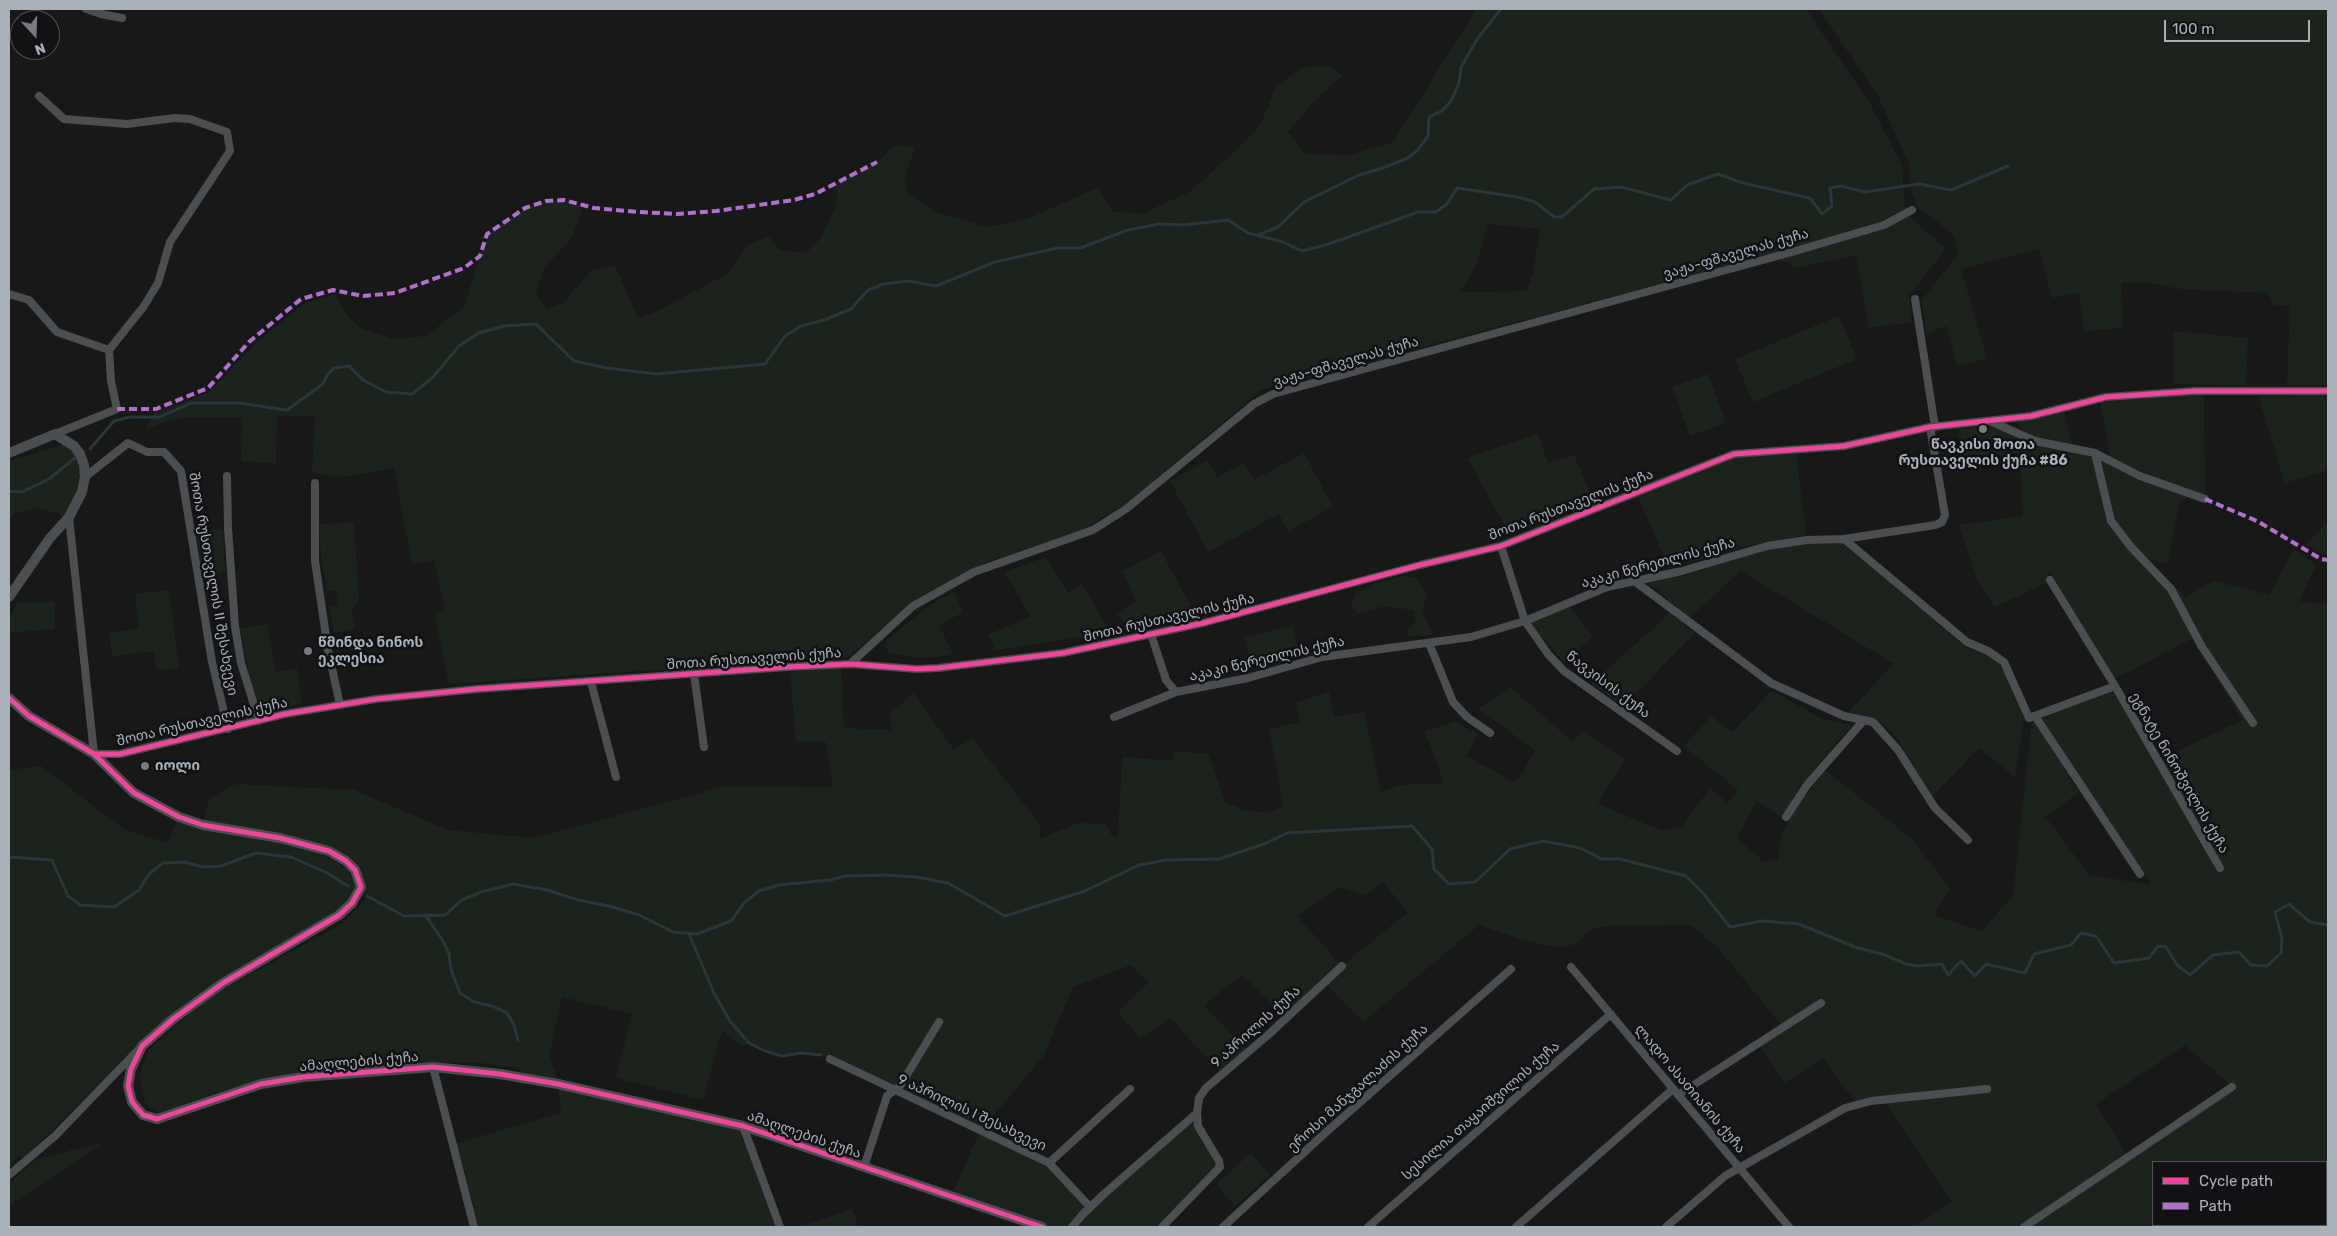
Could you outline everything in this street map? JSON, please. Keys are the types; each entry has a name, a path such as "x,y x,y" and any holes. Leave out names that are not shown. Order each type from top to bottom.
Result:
{"street":[{"path":"86,9 122,18"},
{"path":"9,453 117,409 111,381 109,350 144,306 158,284 170,242 230,151 227,132 190,119 175,118 127,124 64,119 38,96"},
{"name":"ვაჟა-ფშაველას ქუჩა","path":"850,664 913,606 974,572 1093,530 1126,508 1254,404 1273,394 1792,252 1884,225 1912,210"},
{"path":"9,294 29,300 57,332 109,350"},
{"name":"აკაკი წერეთლის ქუჩა","path":"1151,634 1166,680 1176,692 1248,678 1322,657 1471,637 1525,621 1592,592 1633,580 1682,571 1767,546 1807,540 1844,539 1935,525 1942,522 1945,515 1915,298"},
{"name":"შოთა რუსთაველის ქუჩა","path":"94,754 120,754 259,721 340,705 477,689 850,664 917,669 938,668 1063,653 1301,598 1420,564 1501,546 1734,454 1844,446 1933,427 2031,416 2106,397 2195,391 2328,391"},
{"path":"1990,421 2035,441 2096,453 2140,476 2205,499"},
{"path":"9,597 50,538 69,517 82,492 85,476 80,454 74,446 55,434"},
{"name":"შოთა რუსთაველის II შესახვევი","path":"85,476 128,443 147,452 164,452 181,471 212,662 228,729"},
{"path":"2096,453 2111,521 2131,547 2171,589 2202,647 2253,723"},
{"path":"228,476 228,528 234,626 241,663 259,721"},
{"path":"315,483 315,561 328,650 340,705"},
{"path":"69,517 94,754"},
{"path":"1844,539 1967,642 1988,651 2004,662 2029,718 2035,716 2140,874"},
{"name":"წავკისის ქუჩა","path":"1501,546 1525,621 1534,637 1564,671 1677,751"},
{"path":"1633,580 1771,683 1844,716 1874,722 1892,743 1935,808 1968,840"},
{"path":"2050,580 2115,686"},
{"path":"1429,643 1453,702 1467,718 1490,733"},
{"path":"694,674 704,747"},
{"path":"592,682 616,777"},
{"name":"ეგნატე ნინოშვილის ქუჩა","path":"2035,716 2115,686 2220,868"},
{"path":"1114,717 1176,692"},
{"path":"9,698 29,716 94,754"},
{"path":"1786,817 1807,785 1864,720"},
{"name":"ამაღლების ქუჩა","path":"94,754 134,793 179,817 203,825 280,838 329,851 346,861 355,870 360,887 352,904 339,915 223,983 173,1019 142,1046 131,1070 128,1086 132,1102 143,1115 157,1119 261,1084 303,1077 433,1067 500,1074 558,1084 743,1126 1042,1227"},
{"name":"9 აპრილის ქუჩა","path":"1197,1113 1199,1098 1206,1088 1268,1035 1342,966"},
{"name":"ლადო ასათიანის ქუჩა","path":"1571,967 1789,1227"},
{"name":"ეროსი მანჯგალაძის ქუჩა","path":"1223,1227 1324,1134 1511,970"},
{"path":"1516,1227 1675,1092 1821,1003"},
{"name":"სესილია თაყაიშვილის ქუჩა","path":"1368,1227 1611,1014"},
{"path":"864,1168 887,1096 900,1086 939,1022"},
{"path":"9,1175 55,1136 142,1046"},
{"name":"9 აპრილის I შესახვევი","path":"830,1059 1049,1163 1090,1207"},
{"path":"433,1067 474,1227"},
{"path":"2024,1227 2232,1087"},
{"path":"1049,1163 1130,1089"},
{"path":"1666,1227 1724,1176 1856,1104 1987,1089"},
{"path":"1072,1227 1090,1207 1197,1113"},
{"path":"1162,1227 1220,1167 1219,1161 1198,1126 1197,1113"},
{"path":"743,1126 780,1227"}],"shaded area":[{"path":"1476,9 1806,9 1870,104 1902,165 1905,209 1879,222 1798,247 1261,390 1126,504 1079,531 984,563 913,601 860,648 847,657 449,684 434,613 445,611 434,560 412,565 394,468 342,477 312,472 315,416 277,416 276,464 241,461 242,417 185,417 164,422 145,430 155,412 208,393 253,346 303,304 335,294 346,314 362,329 392,339 426,336 464,307 487,234 525,208 546,201 564,200 583,205 572,238 544,268 536,294 547,309 563,303 591,271 615,265 638,318 657,311 727,274 748,244 769,237 779,250 806,253 821,238 837,203 836,182 877,162 896,144 915,147 905,176 908,193 939,213 988,227 1027,219 1097,188 1113,212 1144,213 1191,191 1261,124 1276,86 1303,67 1330,66 1343,75 1315,100 1288,132 1306,154 1350,155 1393,142","holes":["1488,224 1540,229 1533,274 1526,291 1460,292 1477,264"]},
{"path":"1819,9 2328,9 2328,385 2287,385 2290,306 2274,305 2268,293 2181,289 2143,282 2121,283 2123,328 2084,331 2079,293 2052,298 2039,249 1961,269 1987,359 1957,366 1947,326 1927,333 1921,301 1959,253 1953,234 1917,206 1911,190 1909,164 1879,98"},
{"path":"1909,216 1946,249 1909,296 1912,322 1869,328 1856,255 1796,268 1779,259 1883,229"},
{"path":"1839,316 1857,359 1753,402 1735,359"},
{"path":"2173,331 2248,338 2246,385 2173,384"},
{"path":"1708,374 1726,423 1690,436 1672,387"},
{"path":"2204,394 2205,495 2161,480 2111,457 2100,402"},
{"path":"2328,394 2328,470 2285,483 2258,396"},
{"path":"2064,413 2072,445 2037,438 2026,433 2018,422"},
{"path":"1991,426 2032,445 2093,456 2107,524 2156,579 2157,570 2186,597 2213,581 2269,595 2294,549 2316,565 2299,601 2328,604 2328,1227 1915,1227 1952,1201 1883,1100 1856,1103 1823,1058 1784,1083 1758,1044 1783,1027 1719,949 1691,925 1611,926 1591,929 1575,944 1560,948 1522,940 1479,925 1363,1022 1325,982 1286,1018 1242,975 1204,1005 1249,1052 1222,1074 1170,1018 1140,1039 1118,1012 1149,982 1131,965 1073,987 1044,1055 981,1131 1049,1163 1090,1207 1197,1113 1198,1126 1220,1167 1162,1227 1042,1227 951,1197 980,1131 821,1055 801,1053 782,1056 765,1051 749,1043 743,1047 722,1030 703,1100 616,1078 632,1014 562,997 549,1056 559,1084 743,1126 780,1227 479,1227 457,1143 561,1113 558,1084 529,1079 517,1068 481,1063 399,1061 307,1071 223,1090 157,1113 145,1103 139,1076 148,1050 208,998 343,923 368,897 361,887 355,870 329,851 203,825 209,799 236,784 354,790 448,830 534,838 726,786 833,787 826,742 796,742 790,672 841,667 844,728 892,730 889,714 914,693 954,750 972,738 1040,824 1040,839 1078,823 1106,824 1111,835 1118,836 1122,757 1173,761 1173,751 1208,754 1225,802 1243,810 1267,813 1283,806 1269,729 1300,722 1296,703 1329,692 1334,717 1364,712 1381,792 1399,785 1444,783 1425,731 1456,721 1478,734 1467,756 1514,782 1523,772 1535,750 1478,709 1510,687 1572,741 1583,730 1625,759 1598,804 1663,831 1682,827 1710,788 1728,803 1738,790 1684,746 1711,716 1733,732 1771,691 1823,719 1852,725 1801,785 1781,817 1757,801 1737,838 1764,862 1778,859 1781,836 1802,792 1806,795 1825,770 1910,837 1950,888 1934,915 1982,931 2013,895 2032,721 2035,721 2079,793 2045,816 2089,875 2152,885 2041,719 2113,691 2167,783 2173,779 2162,759 2242,720 2193,638 2115,679 2052,574 2047,573 2046,583 1995,607 1976,577 1959,525 2023,516 2019,453 1960,462 1958,429","holes":["1384,882 1407,913 1342,966 1297,916 1339,887 1365,896","2185,1045 2232,1086 2128,1157 2096,1104"]},
{"path":"1538,434 1548,463 1574,455 1594,502 1510,535 1467,458"},
{"path":"63,445 74,450 82,462 82,479 73,504 64,515 38,508 14,514 9,520 9,461"},
{"path":"1304,453 1333,507 1288,531 1279,514 1208,552 1170,481 1208,460 1217,477 1244,463 1254,480"},
{"path":"1796,454 1806,535 1749,545 1669,568 1638,497 1736,457"},
{"path":"2100,459 2137,479 2188,497 2179,503 2168,564 2147,559 2114,521"},
{"path":"354,522 359,599 352,609 355,629 334,633 329,607 338,605 336,590 328,591 321,558 319,524"},
{"path":"2328,522 2328,556 2305,544"},
{"path":"196,529 223,530 225,572 202,578"},
{"path":"1842,543 1965,647 1988,656 2003,666 2024,719 2015,777 1979,748 1931,797 1898,739 1876,718 1847,713 1894,664 1741,571 1689,618 1646,580 1683,576 1765,550 1801,544"},
{"path":"1161,551 1194,612 1128,626 1117,614 1136,602 1123,571"},
{"path":"1046,557 1068,593 1082,584 1111,633 995,650 988,635 1031,616 1004,572"},
{"path":"1405,576 1416,578 1427,593 1422,612 1432,635 1409,636 1406,630 1412,627 1416,620 1413,610 1385,606 1358,614 1351,606 1356,593 1375,583"},
{"path":"169,590 179,668 157,671 154,651 112,656 109,633 139,629 135,594"},
{"path":"954,592 963,612 939,626 954,655 922,658 889,653 885,647 887,640 927,607"},
{"path":"17,602 55,602 55,629 9,633 9,619"},
{"path":"1569,606 1593,637 1564,663 1530,623"},
{"path":"1670,613 1695,633 1624,706 1591,684"},
{"path":"267,624 276,672 297,668 302,703 260,713 253,693 240,628"},
{"path":"1293,626 1298,650 1251,661 1245,637"},
{"path":"41,766 125,830 168,843 177,820 313,849 346,868 357,886 354,894 340,911 259,956 194,997 137,1045 24,1158 18,1156 9,1168 9,770"},
{"path":"104,1142 9,1206 9,1184 37,1159"},
{"path":"1251,1153 1270,1175 1235,1206 1216,1184"},
{"path":"852,1209 858,1227 800,1227"}],"waterway":[{"path":"1258,235 1278,227 1304,202 1359,175 1406,159 1417,151 1428,136 1429,117 1442,111 1451,101 1459,83 1461,67 1478,38 1501,9"},
{"path":"90,449 114,421 130,417 160,417 191,403 239,403 287,410 323,384 328,374 334,368 349,366 363,380 386,392 412,394 432,378 459,346 479,333 504,326 536,324 574,361 607,368 656,374 765,364 785,336 801,326 824,320 851,309 868,290 884,284 908,281 936,286 995,262 1057,248 1080,248 1128,230 1160,224 1184,225 1228,220 1248,233 1283,242 1302,251 1329,244 1418,212 1436,212 1447,204 1457,188 1518,197 1535,202 1554,217 1562,217 1594,189 1621,187 1671,200 1687,185 1718,174 1743,183 1810,198 1822,214 1832,206 1830,188 1841,186 1865,192 1919,184 1951,190 2008,166"},
{"path":"9,491 22,492 49,479 75,458"},
{"path":"367,896 404,916 445,915 462,900 481,892 513,884 547,890 578,900 609,906 639,915 673,932 697,934 731,921 745,902 759,891 779,885 830,880 846,876 886,875 916,877 948,883 1005,916 1085,891 1139,865 1166,860 1219,859 1264,844 1287,833 1412,826 1432,849 1434,869 1449,884 1475,882 1510,849 1543,841 1580,848 1602,859 1620,859 1686,876 1703,893 1730,927 1762,921 1799,924 1855,947 1885,955 1906,964 1917,966 1942,964 1948,975 1961,961 1975,976 1986,964 2025,973 2034,954 2071,945 2081,933 2096,936 2114,963 2149,958 2158,946 2166,947 2177,965 2190,975 2213,955 2239,952 2251,965 2267,966 2281,953 2282,938 2275,912 2289,904 2310,922 2328,925"},
{"path":"9,857 52,860 68,896 80,905 114,907 139,890 149,874 163,863 184,862 203,867 221,866 256,853 291,857 327,873 348,886"},
{"path":"426,916 443,941 449,954 451,970 460,993 474,1002 492,1006 507,1013 514,1025 518,1040"},
{"path":"689,934 714,993 730,1021 749,1043 765,1051 782,1056 801,1053 821,1055"}],"marked path":[{"path":"117,409 156,409 208,388 249,342 301,299 333,290 363,296 395,293 464,268 480,256 487,234 525,208 546,201 564,200 594,208 639,212 677,214 716,211 794,200 815,194 877,162"},
{"path":"2205,499 2257,521 2321,559 2328,560"}],"cycle path":[{"path":"9,698 29,716 94,754 120,754 285,714 376,699 477,689 787,667 850,664 917,669 938,668 1063,653 1203,623 1420,565 1501,546 1734,454 1844,446 1930,427 2031,416 2106,397 2195,391 2328,391"},
{"path":"94,754 134,793 179,817 203,825 280,838 329,851 346,861 355,870 361,887 352,903 339,915 223,983 173,1019 142,1046 131,1069 128,1086 132,1102 143,1115 157,1119 261,1084 303,1077 433,1067 500,1074 558,1084 743,1126 1042,1227"}],"place":[{"name":"წავკისი შოთა რუსთაველის ქუჩა #86","path":"1983,429"},
{"name":"წმინდა ნინოს ეკლესია","path":"308,651"},
{"name":"იოლი","path":"145,766"}]}
